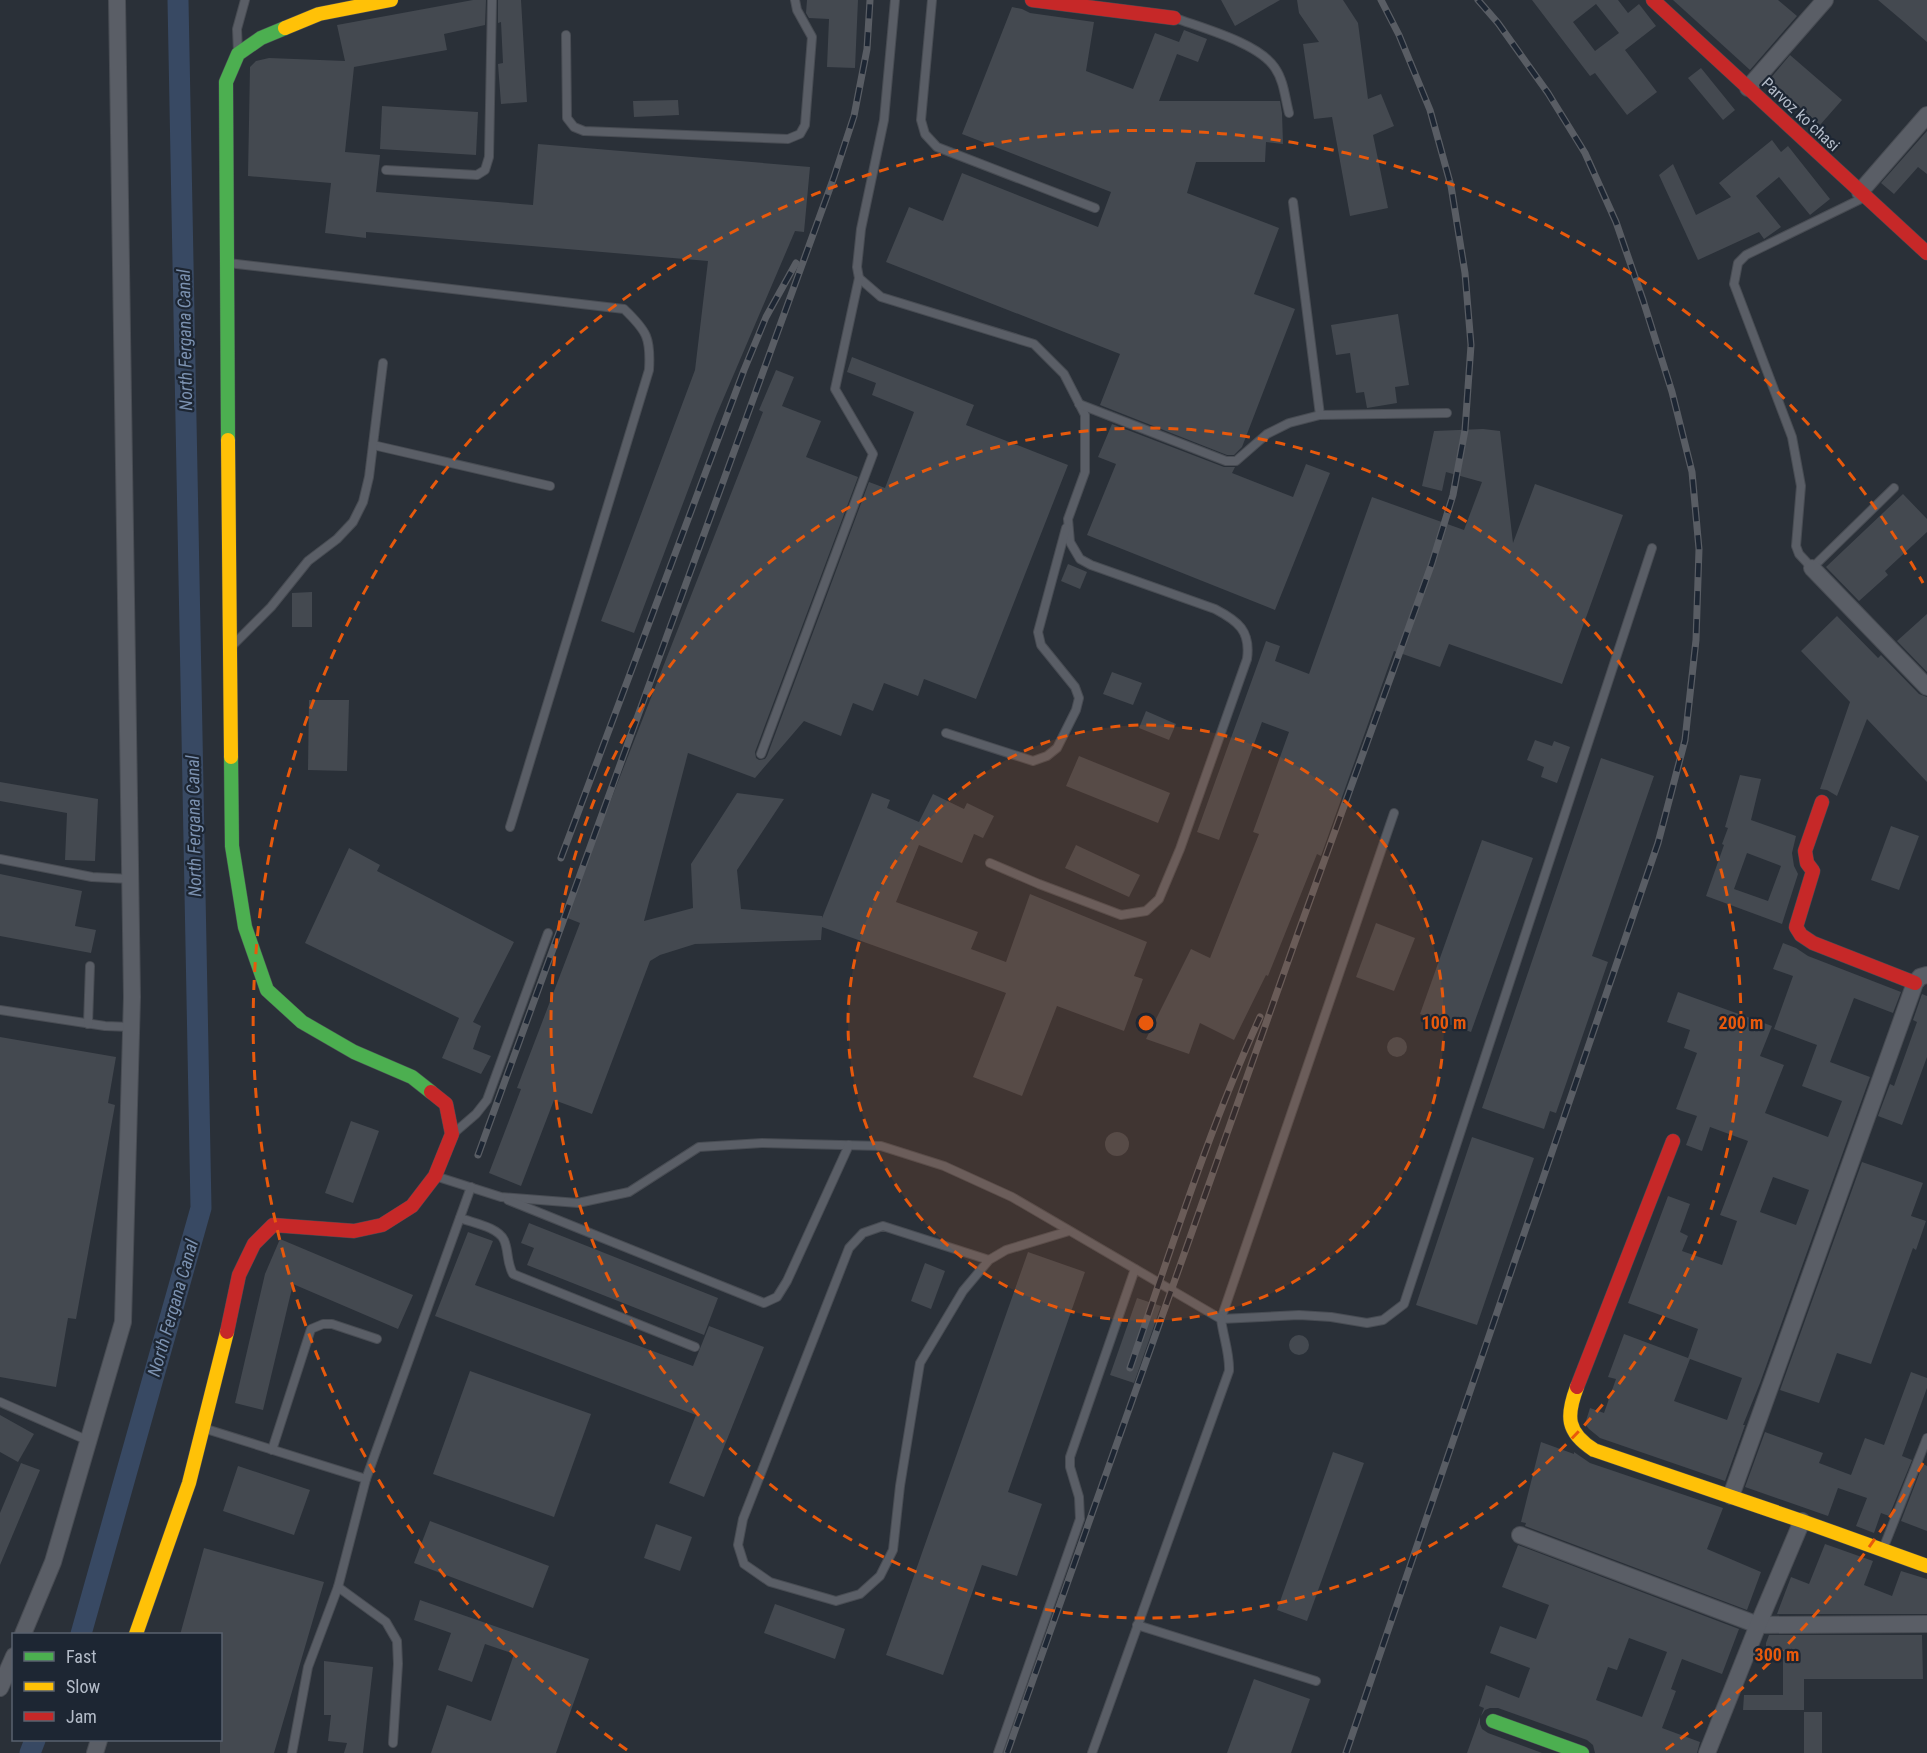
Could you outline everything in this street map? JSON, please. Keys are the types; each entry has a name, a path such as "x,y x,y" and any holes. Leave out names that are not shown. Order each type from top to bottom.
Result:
{"street":[{"path":"23,1633 53,1562 123,1322 131,1027 117,0"},
{"path":"137,1633 189,1483 239,1275 254,1244 273,1225 354,1231 382,1225 412,1206 435,1176 452,1134 446,1104 412,1077 354,1052 302,1022 267,990 245,927 232,846 226,82 238,54 261,38 319,14 391,0"},
{"path":"1032,0 1085,3 1174,18"},
{"name":"Parvoz koʻchasi","path":"1653,0 1927,253"},
{"path":"1748,88 1825,0"},
{"path":"1863,194 1927,115"},
{"path":"1812,568 1927,687"},
{"path":"1731,1496 1921,979 1813,943 1801,935 1796,927 1813,871 1807,863 1805,850 1822,802"},
{"path":"1673,1141 1568,1412 1569,1423 1575,1435 1594,1450 1927,1566"},
{"path":"1707,1753 1802,1521"},
{"path":"1520,1535 1758,1625 1927,1624"},
{"path":"0,1686 12,1660"},
{"path":"1493,1720 1582,1753"}],"lane":[{"path":"238,54 237,29 245,0"},
{"path":"386,170 477,175 485,170 489,157 492,0"},
{"path":"566,34 567,118 574,127 584,131 788,139 800,134 805,125 812,37 797,10 795,0"},
{"path":"761,754 873,454 835,388 859,278 857,267 861,229 884,120 895,0"},
{"path":"932,0 921,120 925,134 937,147 1095,208"},
{"path":"1174,18 1228,36 1266,57 1281,78 1289,113"},
{"path":"1863,194 1746,255 1738,263 1734,284 1792,437 1801,486 1796,546 1799,554 1812,568 1894,488"},
{"path":"1293,202 1320,415"},
{"path":"228,263 624,309 642,326 650,347 649,370 510,826"},
{"path":"859,278 880,297 1034,344 1064,375 1085,415 1085,472 1068,519 1038,632 1041,645 1075,687 1079,698 1076,710 1057,748 1047,756 1033,762 946,733"},
{"path":"229,650 271,607 308,561 337,539 353,522 363,502 369,477 383,363"},
{"path":"1079,404 1226,461 1236,460 1268,434 1289,423 1320,415 1447,413"},
{"path":"373,445 550,486"},
{"path":"990,863 1121,915 1146,911 1159,898 1176,859 1247,659 1249,647 1244,632 1233,619 1215,609 1091,565 1080,559 1070,542 1068,519"},
{"path":"501,1197 578,1203 629,1192 699,1147 762,1143 881,1146 944,1166 1012,1197 1221,1319 1299,1316 1330,1317 1367,1323 1383,1320 1404,1304 1652,548"},
{"path":"1092,1753 1229,1371 1221,1319 1394,813"},
{"path":"0,859 92,877 130,879"},
{"path":"452,1134 476,1114 487,1100 548,933"},
{"path":"88,1023 90,966"},
{"path":"0,1010 131,1027"},
{"path":"435,1176 501,1197 764,1303 777,1297 788,1281 849,1145"},
{"path":"292,1753 308,1667 338,1587 366,1479 471,1188"},
{"path":"460,1218 496,1231 503,1238 507,1263 513,1274 695,1347"},
{"path":"988,1260 883,1226 863,1233 849,1248 743,1519 738,1545 744,1564 770,1582 836,1601 860,1594 880,1576 892,1550 920,1363 963,1292 988,1260 1006,1250 1070,1231"},
{"path":"998,1753 1080,1519 1079,1497 1070,1467 1070,1457 1135,1269"},
{"path":"272,1450 312,1329 323,1324 332,1324 376,1339"},
{"path":"0,1402 89,1441"},
{"path":"203,1428 366,1479"},
{"path":"1883,1550 1927,1438"},
{"path":"338,1587 386,1622 397,1641 398,1664 393,1743"},
{"path":"1137,1624 1316,1681"}],"building":[{"path":"473,0 486,0 485,25 444,34 447,50 354,67 345,152 380,155 376,192 533,205 538,144 810,167 804,232 795,231 716,416 634,633 601,621 695,370 708,261 366,232 366,238 325,233 331,183 248,176 250,67 256,61 269,58 345,61 337,25"},
{"path":"498,0 521,0 527,102 501,104 498,64 503,63 501,22 498,23"},
{"path":"807,0 858,0 855,68 827,67 829,19 809,18 806,13"},
{"path":"1221,0 1280,0 1235,26"},
{"path":"1297,0 1343,0 1358,23 1368,99 1381,94 1394,126 1373,135 1388,208 1350,216 1332,117 1314,119 1303,44 1319,42 1299,13"},
{"path":"1532,0 1618,0 1628,13 1639,4 1656,26 1625,50 1657,92 1627,115 1595,73 1590,76","holes":["1596,4 1619,33 1595,51 1573,22"]},
{"path":"1673,0 1778,0 1797,16 1750,70"},
{"path":"1878,0 1927,0 1927,42 1904,22"},
{"path":"1012,7 1030,13 1094,22 1086,71 1133,89 1155,33 1179,42 1184,30 1207,39 1198,62 1177,54 1159,101 1280,101 1283,144 1266,142 1265,162 1196,162 1187,193 1279,228 1254,294 1295,309 1242,447 1234,455 1227,455 1100,405 1120,354 886,262 909,207 943,221 962,173 1098,227 1111,192 962,134"},
{"path":"1790,55 1842,100 1820,125 1769,80"},
{"path":"1701,68 1735,110 1723,120 1688,78"},
{"path":"678,100 679,115 634,117 633,101"},
{"path":"382,106 478,112 476,155 380,149"},
{"path":"1927,131 1927,174 1918,167 1894,194 1881,183"},
{"path":"1772,140 1781,152 1788,146 1830,199 1810,215 1779,177 1756,196 1781,227 1764,239 1759,232 1698,260 1659,175 1673,164 1696,215 1731,197 1719,183"},
{"path":"1398,314 1409,385 1395,387 1397,403 1367,408 1364,392 1356,393 1350,353 1336,355 1331,325"},
{"path":"852,357 974,405 966,425 1068,465 976,699 924,679 918,696 884,683 873,711 853,703 841,736 804,721 755,778 688,753 644,921 693,908 691,864 737,793 784,799 737,870 741,909 822,916 822,918 872,793 890,800 887,808 919,822 933,794 964,809 967,803 994,816 983,838 974,834 962,863 919,845 896,902 978,932 971,949 1006,962 1030,894 1147,942 1134,976 1143,979 1124,1031 1057,1006 1022,1096 973,1077 1006,993 822,927 821,940 695,944 660,955 650,961 592,1114 554,1100 521,1186 489,1173 521,1089 517,1088 580,923 565,917 763,412 759,410 776,370 794,377 782,406 821,421 806,457 858,477 755,752 759,760 767,756 869,482 885,488 914,412 872,395 876,383 847,372"},
{"path":"1112,424 1224,467 1235,467 1232,473 1293,497 1306,464 1330,473 1275,610 1087,535 1116,464 1098,457"},
{"path":"1483,429 1500,431 1513,543 1535,484 1623,515 1562,684 1449,644 1440,667 1394,651 1321,856 1317,854 1268,976 1266,975 1234,1040 1200,1023 1189,1054 1146,1039 1191,949 1210,958 1259,834 1253,832 1289,732 1262,722 1219,840 1197,832 1266,641 1280,646 1275,661 1309,674 1372,497 1464,530 1482,482 1446,472 1442,491 1422,486 1434,431"},
{"path":"1903,494 1927,519 1927,532 1885,571 1888,575 1859,601 1826,567"},
{"path":"1068,564 1087,572 1080,589 1061,581"},
{"path":"312,592 312,627 292,627 292,593"},
{"path":"1927,614 1927,672 1897,641"},
{"path":"1837,616 1878,658 1881,655 1919,694 1927,697 1927,782 1867,719 1837,796 1820,789 1850,702 1801,651"},
{"path":"1112,672 1142,683 1133,705 1103,694"},
{"path":"309,700 349,700 347,771 308,770"},
{"path":"1146,711 1176,724 1169,740 1139,728"},
{"path":"1535,740 1552,746 1554,741 1570,747 1557,783 1541,777 1544,767 1527,760"},
{"path":"1079,756 1170,793 1158,823 1066,786"},
{"path":"1601,758 1654,776 1592,956 1608,962 1556,1113 1550,1111 1544,1129 1482,1108"},
{"path":"1740,775 1761,779 1751,820 1796,836 1792,853 1798,874 1782,924 1706,896 1724,845 1722,844 1728,828 1725,827","holes":["1747,853 1781,866 1768,901 1734,889"]},
{"path":"0,782 98,799 95,861 65,860 67,813 0,801"},
{"path":"1891,826 1919,836 1899,890 1871,880"},
{"path":"1482,840 1533,858 1471,1032 1420,1014"},
{"path":"1076,845 1140,875 1129,897 1065,868"},
{"path":"349,848 380,865 377,871 514,942 473,1022 481,1026 473,1049 491,1056 481,1074 442,1058 459,1018 305,943"},
{"path":"0,874 82,891 75,926 96,930 91,953 0,936"},
{"path":"1376,923 1415,938 1394,991 1356,977"},
{"path":"1783,943 1808,956 1901,992 1893,1013 1854,998 1830,1062 1870,1077 1743,1425 1745,1425 1725,1481 1600,1438 1585,1424 1590,1408 1604,1413 1616,1379 1608,1377 1624,1334 1688,1358 1698,1329 1628,1303 1668,1196 1690,1204 1680,1232 1688,1236 1682,1251 1722,1265 1737,1221 1720,1215 1748,1141 1710,1127 1702,1151 1686,1145 1697,1116 1676,1109 1697,1053 1684,1048 1690,1030 1667,1022 1678,992 1772,1026 1760,1056 1784,1065 1765,1113 1828,1137 1842,1101 1802,1086 1817,1045 1774,1029 1793,976 1773,969","holes":["1773,1177 1809,1190 1796,1225 1760,1212","1690,1359 1742,1378 1727,1420 1674,1401"]},
{"path":"1922,994 1927,996 1927,1057 1902,1125 1878,1116 1890,1084 1894,1086 1917,1022 1913,1020"},
{"path":"0,1037 116,1057 108,1103 115,1105 76,1319 68,1318 56,1387 0,1377"},
{"path":"1397,1037 1404,1040 1407,1047 1404,1054 1397,1057 1390,1054 1387,1047 1390,1040"},
{"path":"351,1121 379,1131 353,1203 325,1193"},
{"path":"1117,1132 1126,1135 1129,1144 1126,1153 1117,1156 1108,1153 1105,1144 1108,1135"},
{"path":"1472,1137 1534,1158 1477,1325 1416,1305"},
{"path":"1862,1162 1923,1183 1911,1216 1926,1221 1916,1250 1913,1248 1871,1364 1837,1353 1819,1403 1780,1390"},
{"path":"529,1223 718,1298 704,1335 527,1265 534,1248 521,1243"},
{"path":"468,1232 493,1241 475,1285 693,1366 709,1326 764,1347 704,1497 669,1483 696,1415 435,1316"},
{"path":"280,1239 413,1295 398,1329 293,1284 263,1410 235,1403 265,1274"},
{"path":"1028,1252 1085,1272 1008,1492 1042,1504 1017,1576 982,1565 943,1675 886,1655"},
{"path":"925,1263 945,1271 931,1309 911,1301"},
{"path":"1137,1298 1161,1306 1134,1383 1110,1375"},
{"path":"1295,1335 1303,1335 1309,1341 1309,1349 1303,1355 1295,1355 1289,1349 1289,1341"},
{"path":"470,1371 591,1414 554,1517 433,1474"},
{"path":"1911,1372 1927,1378 1927,1388 1902,1456 1912,1460 1889,1516 1881,1513 1874,1533 1856,1526 1867,1498 1838,1488 1828,1516 1745,1487 1765,1432 1823,1453 1819,1463 1851,1475 1865,1438 1884,1445"},
{"path":"0,1415 34,1434 18,1462 0,1452"},
{"path":"1541,1442 1574,1454 1574,1452 1590,1463 1723,1508 1707,1549 1761,1572 1747,1610 1525,1526 1526,1523 1521,1522"},
{"path":"1333,1452 1364,1463 1307,1621 1277,1610"},
{"path":"21,1463 40,1470 0,1565 0,1513"},
{"path":"1923,1464 1927,1466 1927,1531 1901,1521"},
{"path":"238,1466 310,1490 294,1535 223,1511"},
{"path":"430,1521 549,1566 533,1608 414,1563"},
{"path":"656,1524 692,1537 680,1571 644,1558"},
{"path":"1825,1544 1873,1561 1864,1585 1892,1596 1901,1571 1927,1579 1927,1614 1777,1614 1791,1577 1809,1584"},
{"path":"1518,1545 1739,1629 1722,1674 1682,1659 1671,1689 1676,1691 1662,1728 1700,1742 1697,1753 1595,1753 1593,1745 1587,1740 1498,1708 1485,1710 1481,1716 1484,1708 1479,1706 1486,1685 1519,1698 1530,1668 1490,1653 1500,1626 1536,1639 1549,1605 1502,1587","holes":["1629,1638 1667,1652 1642,1717 1596,1700 1608,1667 1617,1670"]},
{"path":"204,1548 324,1582 274,1753 220,1753 222,1633 181,1633"},
{"path":"420,1600 589,1659 556,1753 431,1753 447,1705 491,1721 514,1654 485,1644 472,1682 438,1670 451,1633 414,1620"},
{"path":"775,1604 845,1629 835,1659 764,1633"},
{"path":"1769,1635 1922,1635 1923,1679 1804,1679 1804,1710 1743,1710 1744,1695 1783,1695 1783,1659 1766,1659 1766,1643"},
{"path":"324,1661 373,1667 363,1753 344,1753 347,1743 328,1741 331,1715 324,1715"},
{"path":"1254,1679 1310,1699 1291,1753 1227,1753"},
{"path":"1804,1712 1822,1712 1822,1753 1804,1753"},
{"path":"1480,1717 1482,1729 1488,1733 1542,1753 1467,1753"}],"waterway":[{"name":"North Fergana Canal","path":"81,1633 201,1208 178,0"},
{"name":"North Fergana Canal","path":"30,1753 35,1741"}],"railway":[{"path":"478,1155 834,177 854,116 867,49 870,0"},
{"path":"1007,1753 1432,563 1453,495 1465,430 1471,345 1465,273 1451,186 1430,110 1399,35 1381,0"},
{"path":"1346,1753 1658,843 1685,740 1696,640 1699,549 1692,472 1672,392 1643,300 1616,222 1585,153 1548,93 1498,23 1478,0"},
{"path":"561,858 744,370 766,317 796,263"},
{"path":"1130,1368 1207,1147 1260,1017"}],"traffic: fast":[{"path":"228,440 226,82 238,54 261,38 285,28"},
{"path":"231,757 232,846 245,927 267,990 302,1022 354,1052 412,1077 431,1092"},
{"path":"1493,1721 1582,1753"}],"traffic: slow":[{"path":"285,28 319,14 391,0"},
{"path":"228,440 231,757"},
{"path":"136,1633 189,1483 227,1332"},
{"path":"1577,1387 1571,1407 1571,1423 1578,1437 1594,1450 1927,1566"}],"traffic: jam":[{"path":"1032,0 1174,18"},
{"path":"1653,0 1927,253"},
{"path":"1822,802 1805,851 1807,863 1813,871 1796,927 1801,935 1813,943 1915,983"},
{"path":"227,1332 239,1275 254,1244 273,1225 354,1231 382,1225 412,1206 435,1176 452,1134 446,1104 431,1092"},
{"path":"1577,1387 1673,1141"}]}
